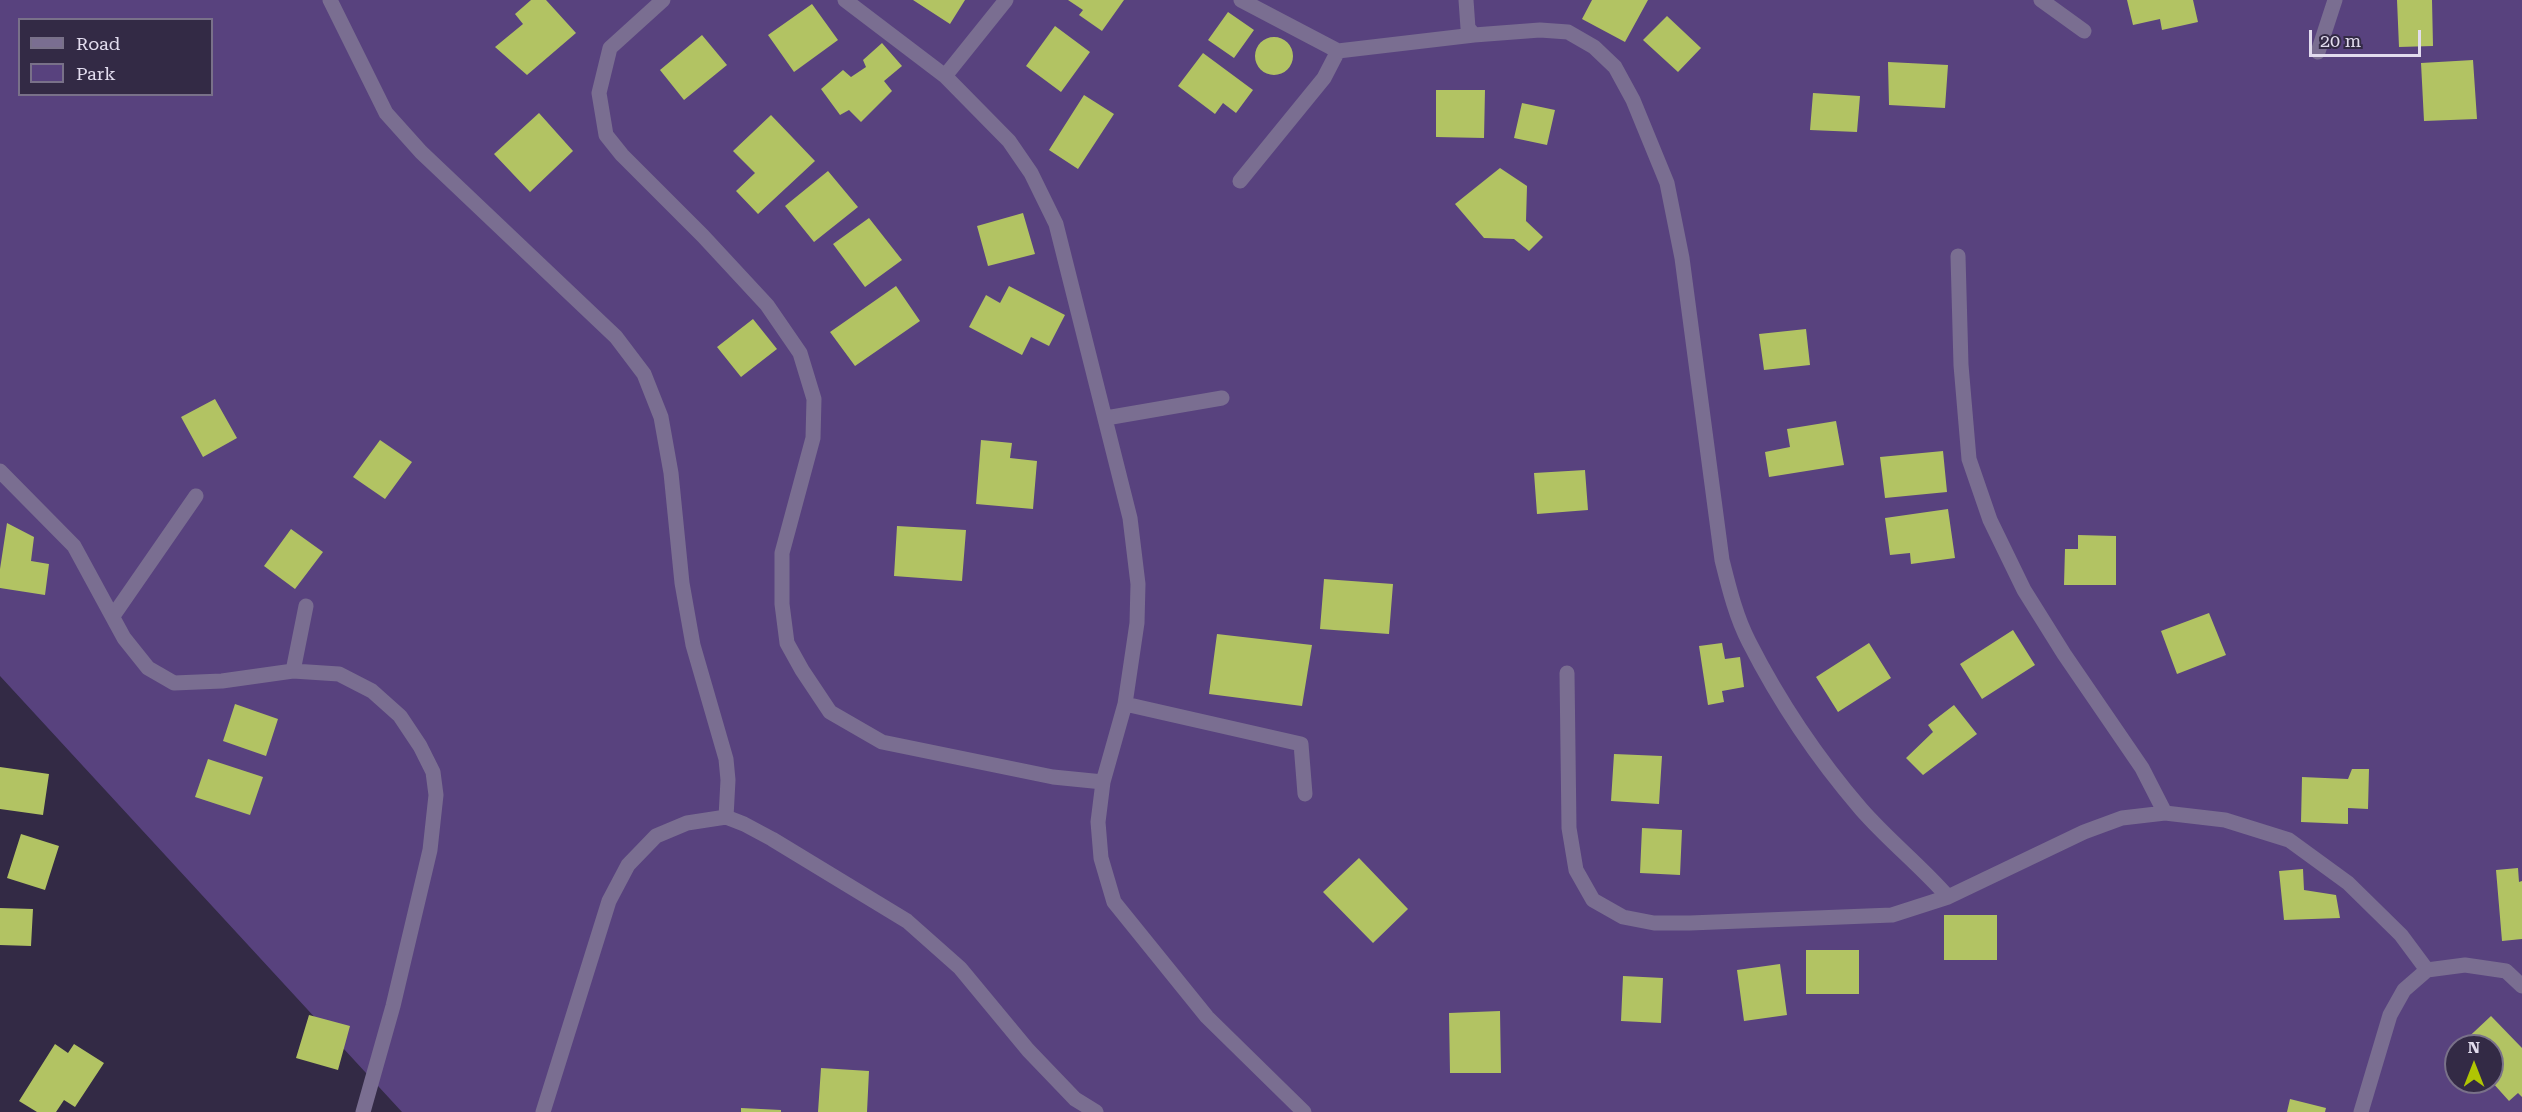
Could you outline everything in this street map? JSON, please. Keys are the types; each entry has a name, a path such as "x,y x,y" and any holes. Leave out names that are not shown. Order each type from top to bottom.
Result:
{"street":[{"path":"330,0 386,113 421,152 616,337 644,374 661,417 671,473 682,583 693,645 726,759 728,780 726,817"},
{"path":"663,0 610,48 599,93 606,135 767,305 800,353 814,399 813,438 782,553 782,604 787,643 802,670 830,712 882,742 1053,777 1103,782"},
{"path":"845,0 945,76 1009,141 1031,173 1056,224 1130,518 1138,584 1137,623 1125,704 1103,782 1098,822 1101,858 1114,902 1208,1017 1304,1112"},
{"path":"945,76 1006,0"},
{"path":"1241,0 1338,51 1474,35 1540,30 1568,32 1594,47 1615,67 1633,100 1667,183 1692,320 1722,560 1732,596 1749,641 1814,749 1862,810 1948,897"},
{"path":"1466,0 1468,28 1474,35"},
{"path":"2041,0 2084,31"},
{"path":"2318,52 2335,0"},
{"path":"1240,181 1324,78 1338,51"},
{"path":"1958,256 1961,366 1969,459 1990,520 2024,590 2064,654 2142,768 2165,813"},
{"path":"1106,418 1222,398"},
{"path":"0,471 74,546 124,638 148,668 174,683 222,681 293,671 339,674 372,691 400,716 420,746 433,772 436,795 430,850 393,1006 363,1112"},
{"path":"113,616 196,496"},
{"path":"293,671 306,606"},
{"path":"1567,672 1569,828 1576,870 1593,900 1623,917 1654,923 1690,923 1892,915 1948,897 2084,832 2122,818 2165,813 2225,820 2289,840 2348,884 2401,935 2427,970"},
{"path":"1125,704 1301,744 1305,794"},
{"path":"543,1112 609,901 628,865 656,836 687,823 726,817 772,839 907,921 960,968 1028,1050 1075,1099 1096,1112"},
{"path":"2361,1112 2390,1014 2404,990 2427,970 2465,965 2506,971 2522,986"}],"green space":[{"path":"0,0 2522,0 2522,1112 402,1112 0,676"}],"building":[{"path":"531,0 546,0 576,33 527,75 495,47 523,24 515,14"},
{"path":"913,0 965,0 950,24"},
{"path":"1068,0 1124,0 1102,31 1079,15 1083,10"},
{"path":"1592,0 1648,0 1625,42 1582,19"},
{"path":"2127,0 2193,0 2198,22 2162,30 2160,19 2133,25"},
{"path":"2397,0 2432,0 2433,46 2399,47"},
{"path":"812,4 838,40 794,72 768,35"},
{"path":"1228,12 1254,30 1234,58 1208,40"},
{"path":"1667,16 1701,48 1678,72 1643,40"},
{"path":"1055,26 1090,52 1061,92 1026,66"},
{"path":"702,35 727,65 684,100 660,70"},
{"path":"1274,37 1287,43 1293,56 1287,69 1274,75 1261,69 1255,56 1261,43"},
{"path":"882,43 902,66 884,81 892,91 861,122 849,110 840,115 821,89 843,70 851,77 866,67 863,60"},
{"path":"1203,53 1253,90 1236,113 1223,103 1215,114 1178,86"},
{"path":"2473,60 2477,119 2424,121 2421,63"},
{"path":"1888,62 1948,65 1945,108 1889,105"},
{"path":"1436,90 1485,90 1484,138 1436,137"},
{"path":"1813,93 1860,96 1857,132 1810,130"},
{"path":"1084,95 1114,114 1078,169 1049,150"},
{"path":"1522,103 1555,110 1547,145 1514,138"},
{"path":"539,113 573,151 530,192 494,154"},
{"path":"771,115 815,161 758,214 736,191 755,173 733,151"},
{"path":"1500,168 1527,186 1526,221 1543,237 1529,251 1514,239 1484,238 1455,204"},
{"path":"828,171 858,207 814,242 785,206"},
{"path":"1023,213 1035,254 988,266 977,226"},
{"path":"869,218 902,260 865,287 833,244"},
{"path":"896,286 920,321 855,366 830,332"},
{"path":"1009,286 1065,315 1049,346 1031,337 1022,355 969,327 986,295 1000,303"},
{"path":"753,319 777,349 741,377 717,347"},
{"path":"1806,329 1810,365 1764,370 1759,334"},
{"path":"215,399 237,438 203,457 181,417"},
{"path":"1836,421 1844,465 1769,477 1765,452 1790,447 1787,429"},
{"path":"380,440 412,462 385,499 353,477"},
{"path":"981,440 1012,443 1010,458 1037,461 1033,509 976,504"},
{"path":"1943,451 1947,492 1885,498 1880,457"},
{"path":"1585,470 1588,510 1537,514 1534,473"},
{"path":"1948,509 1955,558 1911,564 1910,553 1890,555 1885,518"},
{"path":"7,523 34,537 31,561 49,564 45,595 0,588 0,569"},
{"path":"897,526 966,530 962,581 894,576"},
{"path":"291,529 323,552 295,589 264,566"},
{"path":"2078,535 2116,536 2116,585 2064,585 2065,549 2078,549"},
{"path":"1324,579 1393,584 1389,634 1320,629"},
{"path":"2209,613 2226,655 2177,674 2161,631"},
{"path":"2013,630 2035,665 1982,699 1960,664"},
{"path":"1217,634 1312,645 1302,706 1209,694"},
{"path":"1722,643 1725,659 1740,657 1744,687 1722,691 1724,702 1708,705 1699,646"},
{"path":"1869,643 1891,678 1838,712 1816,677"},
{"path":"235,704 278,719 266,756 223,741"},
{"path":"1954,705 1977,734 1923,775 1906,758 1933,732 1928,725"},
{"path":"1614,754 1662,756 1659,804 1611,801"},
{"path":"208,759 263,777 250,815 195,797"},
{"path":"0,767 49,774 43,815 0,809"},
{"path":"2352,769 2369,769 2368,809 2348,808 2348,824 2301,822 2302,777 2348,779"},
{"path":"1642,828 1682,830 1680,875 1640,873"},
{"path":"21,834 59,846 45,890 7,878"},
{"path":"1359,858 1408,909 1373,943 1323,892"},
{"path":"2518,868 2519,882 2522,881 2522,939 2502,941 2496,870"},
{"path":"2303,869 2304,890 2336,895 2340,918 2284,920 2279,871"},
{"path":"0,908 33,909 31,946 0,945"},
{"path":"1944,915 1997,915 1997,960 1944,960"},
{"path":"1806,950 1859,950 1859,994 1806,994"},
{"path":"1780,964 1787,1015 1744,1021 1737,970"},
{"path":"1623,976 1663,978 1661,1023 1621,1021"},
{"path":"1500,1011 1501,1073 1450,1073 1449,1013"},
{"path":"309,1015 350,1026 338,1070 296,1058"},
{"path":"2491,1016 2522,1048 2522,1097 2518,1093 2509,1101 2503,1094 2504,1034 2472,1034"},
{"path":"55,1044 68,1053 74,1044 104,1063 75,1107 64,1100 56,1112 37,1112 19,1101"},
{"path":"821,1068 869,1071 867,1112 818,1112"},
{"path":"2290,1099 2326,1108 2325,1112 2287,1112"},
{"path":"741,1108 781,1110 781,1112 741,1112"}]}
